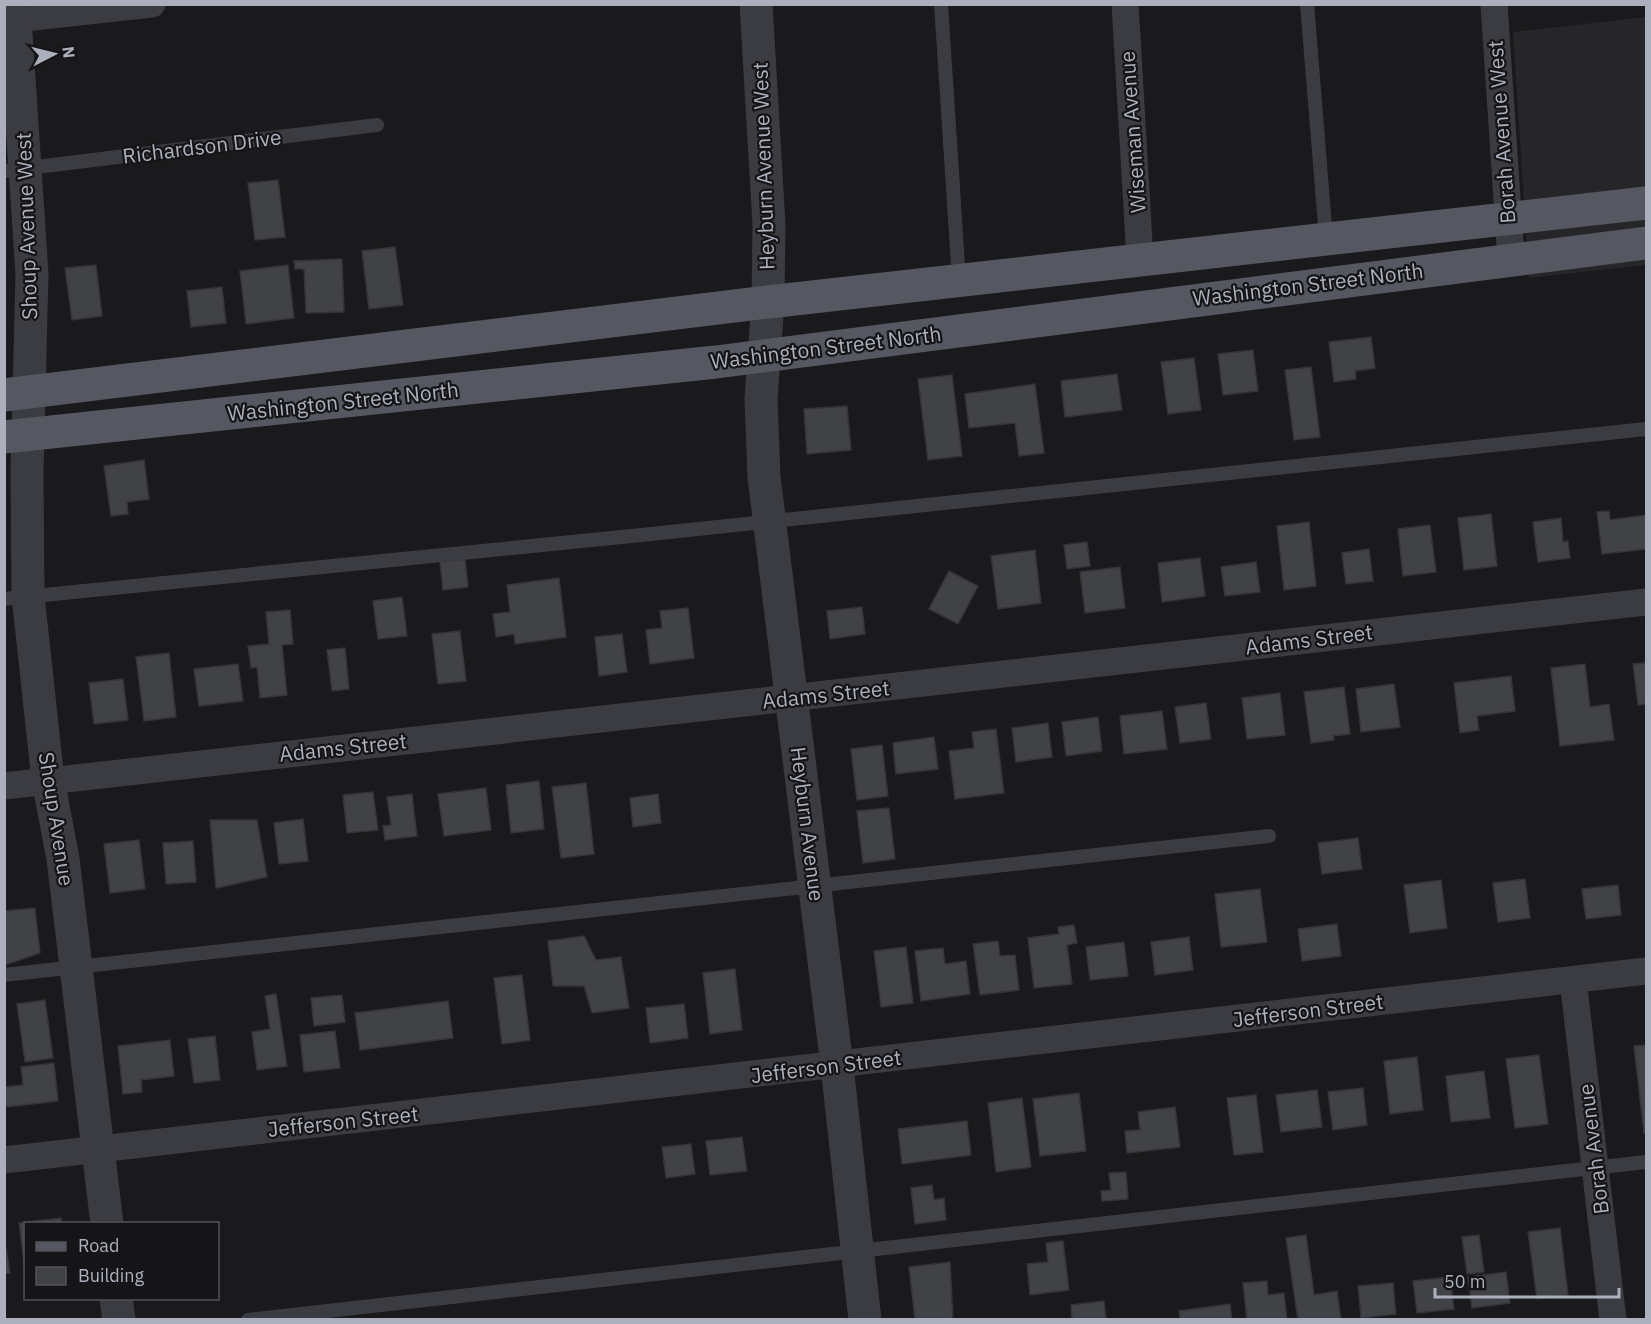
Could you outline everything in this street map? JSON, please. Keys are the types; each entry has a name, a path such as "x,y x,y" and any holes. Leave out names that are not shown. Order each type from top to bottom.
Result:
{"main road":[{"name":"Washington Street North","path":"19,414 766,329 959,280 1647,203"},
{"name":"Washington Street North","path":"19,414 766,329 1511,259 1647,243"}],"street":[{"path":"15,12 153,4"},
{"name":"Heyburn Avenue West","path":"756,4 769,224 766,329"},
{"name":"Wiseman Avenue","path":"1125,4 1140,259"},
{"name":"Borah Avenue West","path":"1494,4 1511,259"},
{"name":"Shoup Avenue West","path":"15,12 15,170 32,274 19,414"},
{"name":"Heyburn Avenue","path":"766,329 762,411 769,521 837,1066 865,1320"},
{"name":"Shoup Avenue","path":"19,414 16,597 63,859 107,1222"},
{"name":"Adams Street","path":"4,786 1647,602"},
{"name":"Jefferson Street","path":"4,1160 837,1066 1647,971"},
{"name":"Borah Avenue","path":"1573,980 1612,1320"},
{"path":"116,1300 119,1320"}],"lane":[{"path":"941,4 959,280"},
{"path":"1307,4 1326,238"},
{"name":"Richardson Drive","path":"15,170 377,125"},
{"path":"16,597 1647,429"},
{"path":"4,975 1269,836"},
{"path":"248,1320 1647,1162"}],"shaded area":[{"path":"1646,17 1646,265 1529,278 1513,32"}],"building":[{"path":"278,180 285,237 255,240 248,183"},
{"path":"395,247 403,305 369,309 362,251"},
{"path":"342,259 344,312 306,313 304,269 295,269 294,261"},
{"path":"96,265 102,316 72,320 65,268"},
{"path":"288,265 294,318 246,324 240,271"},
{"path":"222,287 226,323 191,327 187,291"},
{"path":"1371,337 1375,368 1355,371 1356,379 1334,382 1329,342"},
{"path":"1253,350 1258,391 1223,395 1218,354"},
{"path":"1194,358 1201,410 1168,414 1161,362"},
{"path":"1311,367 1320,437 1294,440 1285,370"},
{"path":"1117,374 1122,410 1065,417 1061,381"},
{"path":"952,375 962,456 928,460 918,379"},
{"path":"1035,384 1044,453 1019,456 1015,423 969,428 965,394"},
{"path":"847,406 851,450 807,454 804,409"},
{"path":"144,460 149,499 127,502 128,514 111,516 104,466"},
{"path":"1609,511 1610,520 1646,515 1646,549 1602,554 1597,512"},
{"path":"1491,514 1497,566 1464,570 1458,518"},
{"path":"1561,518 1563,542 1568,541 1570,558 1538,562 1533,522"},
{"path":"1309,522 1316,586 1284,590 1277,526"},
{"path":"1430,525 1436,572 1403,576 1398,529"},
{"path":"1087,542 1090,566 1067,569 1064,545"},
{"path":"1369,549 1373,581 1346,584 1342,553"},
{"path":"1035,550 1041,603 998,609 991,556"},
{"path":"1200,558 1205,596 1162,602 1158,563"},
{"path":"465,559 468,587 443,590 440,562"},
{"path":"1256,562 1260,592 1225,596 1221,567"},
{"path":"1120,567 1125,608 1085,613 1080,572"},
{"path":"949,571 978,586 958,624 929,609"},
{"path":"559,578 566,637 515,644 514,634 496,637 493,614 510,612 507,585"},
{"path":"402,597 407,636 378,639 373,601"},
{"path":"862,607 865,634 830,639 827,611"},
{"path":"688,608 694,658 650,664 646,630 662,628 660,611"},
{"path":"290,610 293,644 282,645 287,695 260,698 257,667 251,668 248,646 269,644 266,612"},
{"path":"460,631 466,681 438,684 432,634"},
{"path":"622,634 627,672 599,676 595,637"},
{"path":"345,648 349,689 332,691 327,650"},
{"path":"169,653 176,717 144,721 136,657"},
{"path":"1646,657 1646,704 1638,705 1633,664 1645,663"},
{"path":"238,664 243,701 199,706 194,669"},
{"path":"1585,664 1590,707 1609,704 1614,740 1560,746 1551,668"},
{"path":"1511,676 1515,711 1477,716 1479,730 1460,733 1454,683"},
{"path":"123,679 128,720 94,724 89,683"},
{"path":"1394,684 1400,727 1361,732 1356,689"},
{"path":"1344,687 1350,734 1333,736 1334,740 1311,743 1304,692"},
{"path":"1280,693 1285,735 1247,739 1242,698"},
{"path":"1206,703 1211,739 1180,743 1175,707"},
{"path":"1162,711 1167,749 1124,754 1120,716"},
{"path":"1098,717 1102,751 1066,756 1062,722"},
{"path":"1048,723 1052,757 1016,762 1012,728"},
{"path":"996,729 1004,793 955,799 949,751 974,748 972,732"},
{"path":"934,737 938,769 896,774 893,743"},
{"path":"882,745 888,796 857,800 851,749"},
{"path":"539,781 544,829 511,833 506,785"},
{"path":"586,783 594,854 561,858 552,787"},
{"path":"486,788 491,830 444,836 438,794"},
{"path":"373,792 378,830 347,833 343,795"},
{"path":"412,794 417,836 385,840 383,826 391,825 387,797"},
{"path":"658,794 661,823 633,827 630,798"},
{"path":"889,808 895,859 863,863 857,811"},
{"path":"303,819 308,861 279,864 274,823"},
{"path":"210,820 257,820 267,877 216,888"},
{"path":"1358,838 1362,869 1322,874 1318,843"},
{"path":"139,840 145,889 110,893 104,844"},
{"path":"193,841 196,882 166,884 163,843"},
{"path":"1525,879 1530,918 1498,922 1493,883"},
{"path":"1441,880 1447,928 1410,933 1404,885"},
{"path":"1618,885 1621,915 1586,919 1582,889"},
{"path":"1260,889 1267,942 1221,947 1215,894"},
{"path":"35,908 40,953 5,965 4,911"},
{"path":"1337,924 1341,956 1302,961 1298,929"},
{"path":"1074,925 1077,943 1067,945 1072,984 1034,988 1028,938 1059,934 1058,927"},
{"path":"584,936 596,960 621,957 629,1008 592,1013 584,986 553,986 548,941"},
{"path":"1189,937 1193,970 1155,975 1151,942"},
{"path":"998,941 1000,956 1015,955 1019,990 980,995 973,944"},
{"path":"1124,942 1128,976 1090,980 1086,947"},
{"path":"906,947 913,1003 881,1007 874,951"},
{"path":"943,948 945,964 966,961 970,994 921,1001 915,951"},
{"path":"735,969 742,1030 710,1034 703,973"},
{"path":"522,975 530,1040 502,1044 494,978"},
{"path":"276,994 287,1066 257,1070 252,1032 270,1029 265,996"},
{"path":"342,995 345,1022 314,1026 311,998"},
{"path":"45,1000 53,1058 25,1062 17,1004"},
{"path":"448,1001 453,1038 360,1050 355,1013"},
{"path":"684,1004 688,1038 650,1043 646,1008"},
{"path":"335,1031 340,1068 304,1072 300,1035"},
{"path":"215,1036 220,1080 194,1083 188,1039"},
{"path":"170,1040 174,1076 141,1080 142,1092 123,1094 118,1046"},
{"path":"1646,1045 1646,1133 1644,1133 1634,1046"},
{"path":"1539,1055 1548,1124 1515,1128 1506,1059"},
{"path":"1417,1057 1423,1110 1390,1114 1384,1061"},
{"path":"54,1063 58,1101 6,1107 4,1087 23,1085 21,1067"},
{"path":"1484,1071 1490,1118 1451,1122 1446,1076"},
{"path":"1363,1088 1367,1125 1333,1130 1328,1092"},
{"path":"1317,1090 1322,1127 1281,1132 1276,1095"},
{"path":"1079,1093 1086,1151 1040,1156 1033,1099"},
{"path":"1256,1095 1263,1152 1234,1155 1227,1098"},
{"path":"1022,1098 1031,1167 996,1172 988,1103"},
{"path":"1175,1107 1180,1147 1127,1153 1125,1131 1140,1130 1138,1112"},
{"path":"967,1121 971,1155 902,1164 898,1129"},
{"path":"742,1137 747,1171 710,1175 706,1141"},
{"path":"691,1144 695,1174 666,1178 662,1147"},
{"path":"1126,1172 1128,1199 1102,1201 1101,1191 1111,1190 1109,1173"},
{"path":"932,1185 934,1200 944,1198 946,1220 915,1224 911,1188"},
{"path":"61,1218 62,1222 27,1222"},
{"path":"24,1222 24,1261 19,1223"},
{"path":"1560,1228 1568,1295 1537,1299 1528,1232"},
{"path":"1306,1235 1314,1295 1337,1291 1341,1320 1298,1320 1286,1238"},
{"path":"1479,1235 1484,1272 1467,1274 1462,1237"},
{"path":"4,1237 10,1273 4,1274"},
{"path":"1063,1241 1069,1290 1030,1295 1027,1264 1048,1262 1046,1243"},
{"path":"950,1262 953,1320 915,1320 909,1267"},
{"path":"1506,1272 1510,1303 1472,1308 1468,1277"},
{"path":"1450,1277 1454,1309 1417,1313 1413,1281"},
{"path":"1267,1281 1268,1295 1284,1293 1287,1320 1247,1320 1243,1283"},
{"path":"1393,1283 1396,1314 1361,1318 1358,1286"},
{"path":"1104,1301 1106,1320 1072,1320 1071,1305"},
{"path":"1230,1304 1232,1320 1180,1320 1179,1311"}]}
